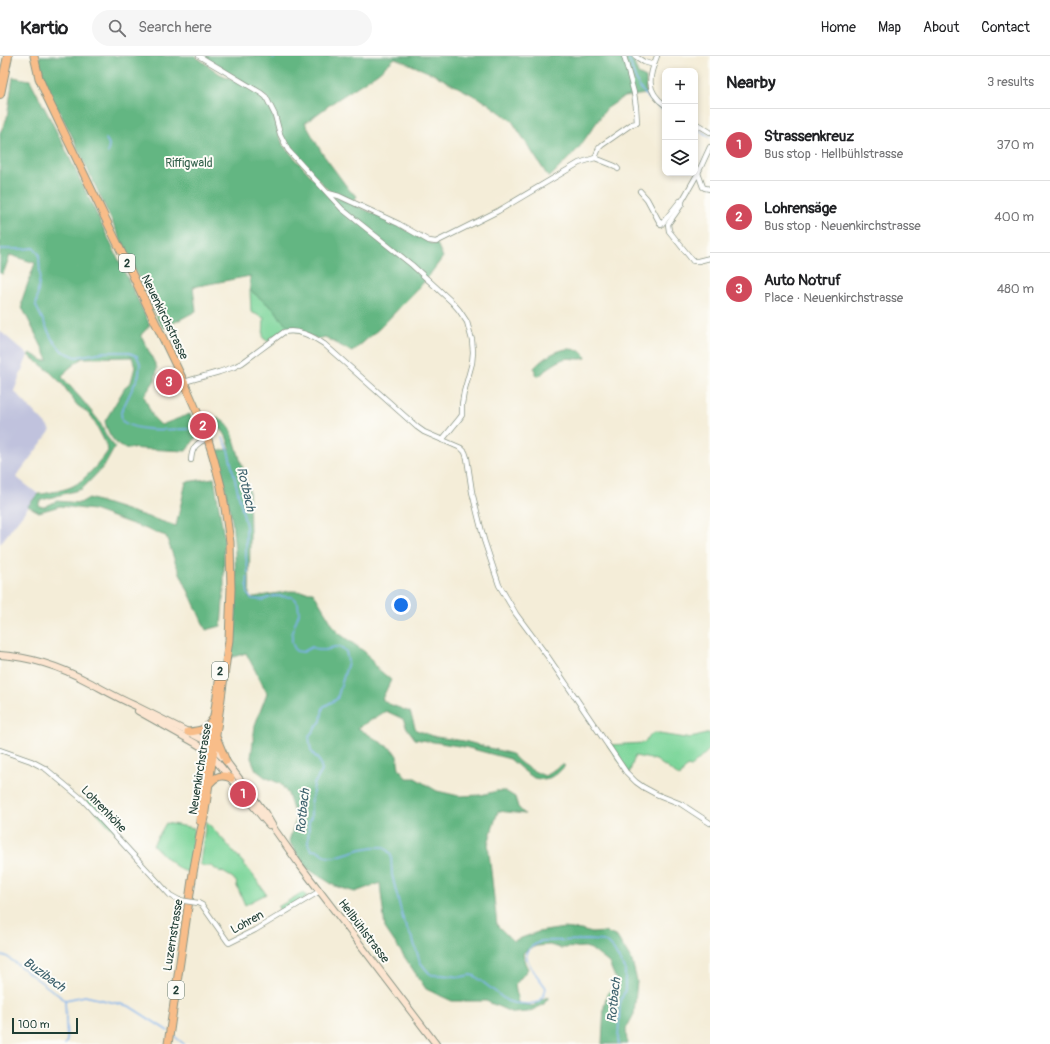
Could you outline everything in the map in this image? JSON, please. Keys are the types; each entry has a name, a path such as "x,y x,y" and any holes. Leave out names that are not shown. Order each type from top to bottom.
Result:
{"highway":[{"path":"0,94 8,56"}],"main road":[{"name":"Neuenkirchstrasse","path":"34,56 39,78 49,102 197,411 207,438 221,486 230,542 231,590 229,640 216,735 211,750 200,812 200,830"},
{"name":"Neuenkirchstrasse","path":"200,830 204,818 210,783 213,718 229,625"},
{"path":"0,655 25,658 60,668 89,682 195,743 211,750"},
{"path":"125,702 201,738 211,750"},
{"path":"188,732 198,732 204,729 213,718"},
{"path":"216,735 220,749 226,761"},
{"name":"Hellbühlstrasse","path":"211,750 226,761 320,891 436,1044"},
{"name":"Hellbühlstrasse","path":"211,750 230,778 262,818 275,830"},
{"path":"210,783 219,776 226,776 230,778"},
{"name":"Luzernstrasse","path":"168,1044 200,830"}],"street":[{"path":"199,56 261,92 266,97 275,115 280,134 288,150 342,209 412,265 452,302 467,322 471,333 473,352 472,363 464,392 462,415 442,440"},
{"path":"595,158 599,148 602,145 632,124 637,124 634,93 624,56"},
{"path":"635,56 644,62 654,65"},
{"path":"657,56 650,77 651,86 655,96 664,104"},
{"path":"698,125 710,132"},
{"path":"710,147 698,173 703,187 710,189"},
{"path":"328,193 339,196 399,224 429,241 436,242 498,212 579,163 595,158 615,166 618,169"},
{"path":"640,191 647,199 661,225 682,200 696,176"},
{"path":"682,200 682,204 668,224 669,231 693,261 710,258"},
{"path":"184,382 234,367 242,363 284,332 298,332 309,335 324,344 424,432 461,448 465,452 467,458 472,492 491,564 499,585 516,614 552,663 626,772 643,787 681,804 710,824"},
{"path":"191,460 191,453 196,445 207,438"},
{"name":"Lohrenhöhe","path":"0,750 31,761 46,769 82,798 170,895 179,900 198,902"},
{"name":"Lohren","path":"198,902 202,905 229,943 255,930 320,891"}],"shaded area":[{"path":"0,331 28,355 14,391 51,430 16,477 38,494 0,544"}],"green space":[{"name":"Riffigwald","path":"40,56 195,56 220,74 251,88 262,96 270,108 283,145 330,197 337,197 395,223 432,244 437,244 443,257 425,281 380,328 352,352 325,337 318,339 291,329 281,319 276,311 250,290 250,276 193,287 196,311 164,328 159,322 71,134 44,83 38,63"},
{"path":"200,56 631,56 638,74 646,78 646,94 624,97 606,109 578,149 549,178 512,121 486,102 433,74 395,58 378,73 305,123 322,153 350,191 357,196 354,201 329,191 290,149 283,138 267,98"},
{"path":"13,77 30,80 61,140 150,325 141,335 157,368 155,380 144,396 153,417 161,425 190,414 197,436 186,451 125,448 118,444 109,434 105,421 126,386 131,382 135,367 132,357 82,358 67,370 62,377 99,421 107,437 115,447 105,465 82,489 42,500 39,502 39,506 44,507 57,501 80,503 89,498 176,526 186,482 214,478 224,537 224,590 221,626 206,630 176,564 166,536 93,510 60,506 39,512 28,506 38,494 63,490 77,484 92,470 108,451 107,446 92,417 77,405 63,385 48,370 28,355 30,353 44,361 48,360 22,307 22,300 35,263 10,255 3,274 0,273 0,133 7,118"},
{"path":"250,290 276,311 281,319 291,329 285,330 269,342 263,338 264,318 251,312"},
{"path":"566,349 581,352 586,358 570,358 561,360 538,376 536,375 534,368 541,361 548,356"},
{"path":"209,417 222,420 231,429 249,489 249,598 290,591 313,592 337,632 365,652 378,669 391,680 382,699 389,704 410,712 416,730 436,737 464,741 512,754 531,770 545,776 562,764 565,766 557,774 545,780 534,778 510,759 465,747 415,739 407,728 403,719 386,711 358,728 393,750 397,756 399,768 406,778 415,778 437,791 459,796 481,795 497,791 505,791 515,797 518,807 525,814 498,811 488,844 497,925 513,941 538,932 564,928 592,933 606,932 617,937 632,961 637,981 634,1014 626,1029 627,1044 602,1044 604,1007 607,994 617,982 609,963 591,949 585,947 561,948 549,945 536,946 525,951 523,954 528,969 515,985 518,1003 533,1006 542,999 549,997 543,1005 528,1012 513,1013 486,1001 452,1001 426,989 385,928 380,883 355,892 335,886 305,867 289,841 296,819 288,794 281,784 265,777 256,770 251,758 255,725 267,693 246,653 230,658 233,627 236,615 235,551 232,521 217,450 225,450 230,448 223,432 205,418"},
{"path":"653,733 685,738 710,733 710,749 691,767 687,766 680,777 656,760 635,756 629,774 608,745 643,743"},
{"path":"88,798 125,818 115,832 86,801"},
{"path":"206,821 245,865 266,894 245,905 236,884 237,883 233,878 211,866 204,866 200,864"},
{"path":"166,823 194,828 191,862 188,872 183,871 174,865 153,845"},
{"path":"303,892 307,897 281,912 278,907"}],"waterway":[{"path":"628,56 640,88 651,101 662,109"},
{"path":"698,130 710,137"},
{"path":"106,139 109,144 108,153"},
{"name":"Rotbach","path":"0,249 34,248 39,254 40,275 36,306 52,339 62,351 76,357 103,352 127,352 137,356 140,363 139,375 121,412 122,421 129,425 145,429 188,429"},
{"name":"Rotbach","path":"223,438 227,446 246,526 248,595 252,599 263,600 274,596 292,597 298,603 299,613 292,632 292,643 296,651 303,652 312,647 318,650 339,647 346,651 348,662 337,699 323,707 321,721 309,736 311,751 320,762 322,771 314,784 311,805 308,844 311,850 319,851 328,857 335,857 361,849 384,847 391,855 392,875 404,923 413,940 420,962 432,975 461,977 470,975 475,976 507,1001 529,1004 538,1002 544,995 546,988 531,967 527,958 526,953 531,947 541,941 604,941 612,947 625,970 625,990 620,1003 619,1044"},
{"name":"Buzibach","path":"0,955 6,956 65,1000 85,996 129,1006 168,1031"},
{"path":"65,1000 67,1041 65,1044"},
{"name":"Buzibach","path":"173,1035 184,1044"}],"place":[{"name":"Auto Notruf","path":"169,382"},
{"name":"Lohrensäge","path":"203,426"},
{"name":"Strassenkreuz","path":"243,794"}]}
